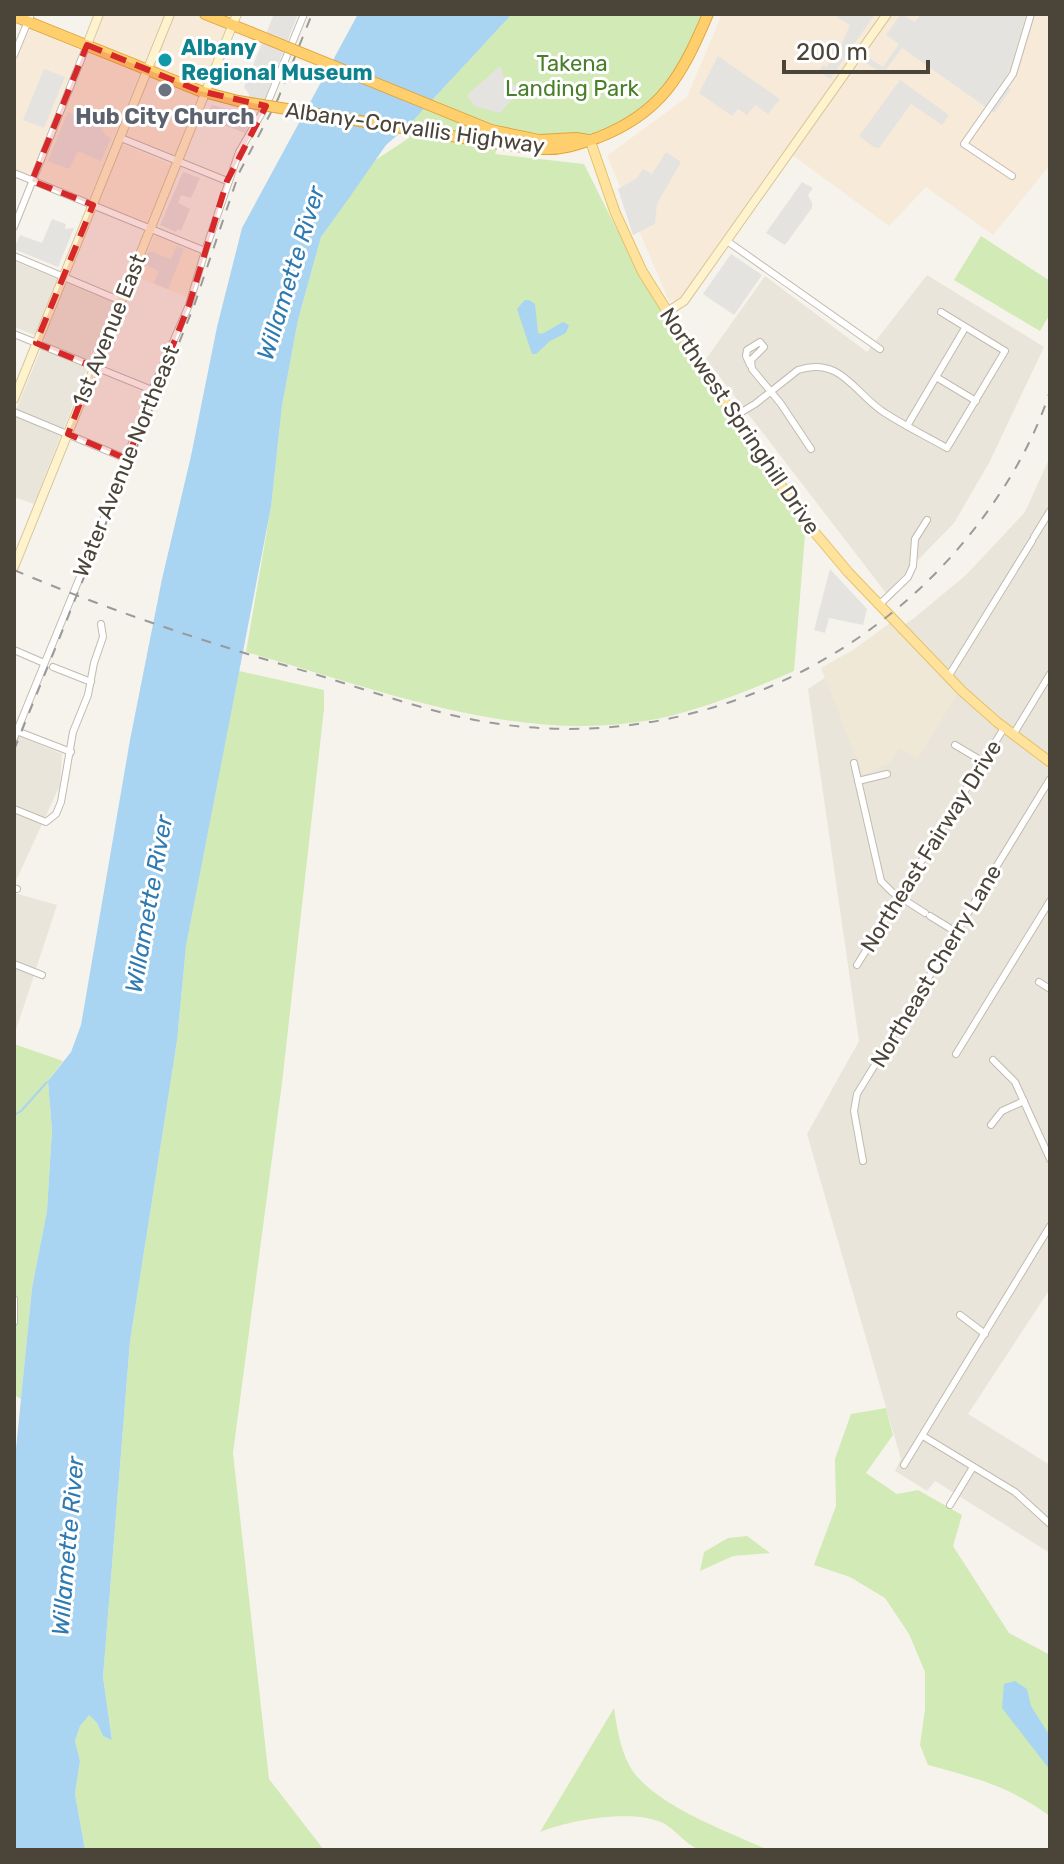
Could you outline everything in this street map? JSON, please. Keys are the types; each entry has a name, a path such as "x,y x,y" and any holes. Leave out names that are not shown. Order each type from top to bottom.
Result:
{"highway":[{"name":"Albany-Corvallis Highway","path":"205,14 491,130 539,140 590,140"},
{"name":"Albany-Corvallis Highway","path":"14,16 29,18 206,93 238,101 543,149 567,147 627,125 658,102 683,70 708,14"}],"main road":[{"path":"87,45 99,14"},
{"path":"14,399 170,14"},
{"name":"1st Avenue East","path":"14,567 237,14"},
{"path":"667,312 684,301 887,14"},
{"name":"Northwest Springhill Drive","path":"590,140 621,230 642,271 806,522 948,677 1004,728 1050,762"}],"street":[{"name":"Water Avenue Northeast","path":"15,733 189,305 227,181 239,152 261,114 304,14"},
{"path":"1012,176 964,144 1013,74 1031,14"},
{"path":"14,55 29,18"},
{"path":"14,227 87,45"},
{"path":"252,111 261,114"},
{"path":"121,138 227,181"},
{"path":"14,173 205,251"},
{"path":"727,241 880,349"},
{"path":"14,256 121,301"},
{"path":"735,416 798,370 806,367 828,369 841,374 880,410 947,448 1005,351 941,312"},
{"path":"907,426 965,328"},
{"path":"14,334 152,390"},
{"path":"750,365 811,449"},
{"path":"936,377 976,401"},
{"path":"14,412 127,459"},
{"path":"948,677 1050,511"},
{"path":"879,605 899,588 910,573 915,539 927,520"},
{"path":"14,809 46,822 56,814 61,802 73,732 103,637 101,624"},
{"path":"14,650 44,663"},
{"path":"53,667 91,682"},
{"path":"1013,735 1050,674"},
{"name":"Northeast Fairway Drive","path":"857,965 1004,728"},
{"path":"15,733 71,752"},
{"path":"955,745 982,761"},
{"path":"854,763 880,877 887,888 899,897 956,932"},
{"path":"858,781 887,774"},
{"name":"Northeast Cherry Lane","path":"863,1161 854,1111 857,1094 1050,779"},
{"path":"956,1054 1050,901"},
{"path":"14,964 42,975"},
{"path":"1039,982 1050,989"},
{"path":"993,1060 1015,1082 1050,1159"},
{"path":"991,1125 1002,1111 1024,1101"},
{"path":"904,1465 1050,1226"},
{"path":"14,1299 14,1322"},
{"path":"960,1315 985,1334"},
{"path":"923,1436 1015,1492 1050,1524"},
{"path":"950,1505 973,1467"}],"highlighted area":[{"path":"87,45 200,91 266,106 227,181 189,305 127,459 68,434 94,367 36,343 93,205 32,181"}],"shaded area":[{"path":"104,14 164,14 145,61 142,63 94,43"},
{"path":"173,14 195,14 227,28 202,87 153,66"},
{"path":"274,14 298,14 262,106 248,104 249,94 244,87"},
{"path":"722,14 1050,14 1050,165 993,235 926,187 889,226 787,151 679,300 669,301 607,156 687,97"},
{"path":"838,14 875,14 830,79 819,71 823,65 827,67 831,57 822,53 827,42 841,46 850,25 837,17"},
{"path":"901,14 915,22 921,14 1026,14 1003,83 1011,89 994,113 902,48 883,74 866,63 869,58 883,67 899,44 886,35"},
{"path":"30,28 80,50 31,172 27,175 14,169 14,65"},
{"path":"89,52 140,72 89,199 38,178"},
{"path":"718,56 780,99 768,114 755,105 747,115 738,109 732,116 699,93"},
{"path":"500,66 506,83 523,87 500,113 474,106 467,95"},
{"path":"44,69 65,77 44,128 23,120"},
{"path":"150,76 198,96 175,155 126,136"},
{"path":"900,80 949,115 942,125 911,104 879,148 874,147 859,136"},
{"path":"212,105 254,117 245,133 206,118"},
{"path":"68,112 99,125 111,138 101,161 78,151 69,169 48,161"},
{"path":"122,144 172,165 147,223 98,203"},
{"path":"666,152 681,162 657,204 655,224 633,235 618,189 637,178 643,169 652,174"},
{"path":"183,172 200,178 191,198 181,195 178,203 190,209 181,231 178,229 176,232 160,225"},
{"path":"802,182 813,188 808,195 812,208 785,245 766,233"},
{"path":"52,219 66,224 65,229 74,228 58,267 14,249 20,235 42,243"},
{"path":"155,235 202,254 189,298 136,277"},
{"path":"177,246 184,249 168,289 154,283 159,271 144,264 149,251 171,259"},
{"path":"731,254 762,275 734,315 703,294"},
{"path":"14,261 113,302 34,504 14,497 14,415 45,339 14,327"},
{"path":"927,275 1044,347 989,463 954,523 886,593 706,359 765,276 867,352"},
{"path":"1050,457 1050,1289 968,1414 1050,1465 1050,1553 935,1481 927,1491 895,1471 901,1459 807,1134 859,1041 808,689 913,619 966,575 1025,512"},
{"path":"830,569 867,609 863,625 829,618 825,633 814,630"},
{"path":"890,623 958,693 918,759 899,748 889,763 863,775 821,668 853,650"},
{"path":"14,734 62,754 60,785 14,885"},
{"path":"14,893 57,905 14,1036"}],"green space":[{"name":"Takena Landing Park","path":"512,14 708,14 674,83 614,131 575,138 503,132 495,154 584,164 616,228 655,292 806,522 794,671 674,715 620,724 566,726 511,721 403,698 246,652 271,507 282,406 298,320 321,237 374,161 409,138 409,125"},
{"path":"981,236 1050,281 1050,314 1040,331 954,280"},
{"path":"239,671 324,690 282,1083 233,1453 269,1779 324,1850 85,1850 75,1794 80,1761 75,1741 88,1714 103,1736 112,1739 103,1677 130,1341 177,1041 186,946"},
{"path":"14,1044 63,1061 48,1081 52,1130 47,1211 32,1288 21,1399 14,1395"},
{"path":"886,1408 893,1435 866,1473 897,1494 918,1490 962,1515 953,1546 1009,1633 1050,1655 1050,1816 1006,1790 928,1765 920,1745 925,1709 925,1672 909,1634 885,1598 850,1577 814,1565 836,1506 835,1459 851,1414"},
{"path":"747,1536 770,1553 733,1556 700,1571 704,1552 728,1538"},
{"path":"614,1708 626,1758 646,1786 696,1818 768,1850 701,1850 661,1822 633,1816 583,1820 540,1832"}],"water":[{"name":"Willamette River","path":"358,14 512,14 409,125 386,145 321,237 298,320 282,406 271,507 186,946 177,1041 130,1341 103,1677 112,1740 103,1736 89,1715 80,1726 75,1741 80,1761 75,1794 85,1850 14,1850 14,1469 32,1288 47,1211 52,1130 48,1081 71,1052 81,1025 130,740 162,579 242,228"},
{"path":"525,300 535,304 538,333 542,334 563,322 569,325 566,333 550,341 536,354 532,354 517,309"},
{"path":"1015,1681 1027,1689 1031,1706 1050,1736 1050,1770 1002,1708 1004,1684"}],"waterway":[{"path":"14,1115 47,1082"}],"railway":[{"path":"14,750 194,306 239,173 278,99 312,14"},
{"path":"14,570 188,635 462,717 542,728 597,728 651,722 705,710 757,692 807,669 854,641 899,607 946,562 989,509 1025,451 1050,391"}],"place":[{"name":"Albany Regional Museum","path":"165,60"},
{"name":"Hub City Church","path":"165,90"}]}
